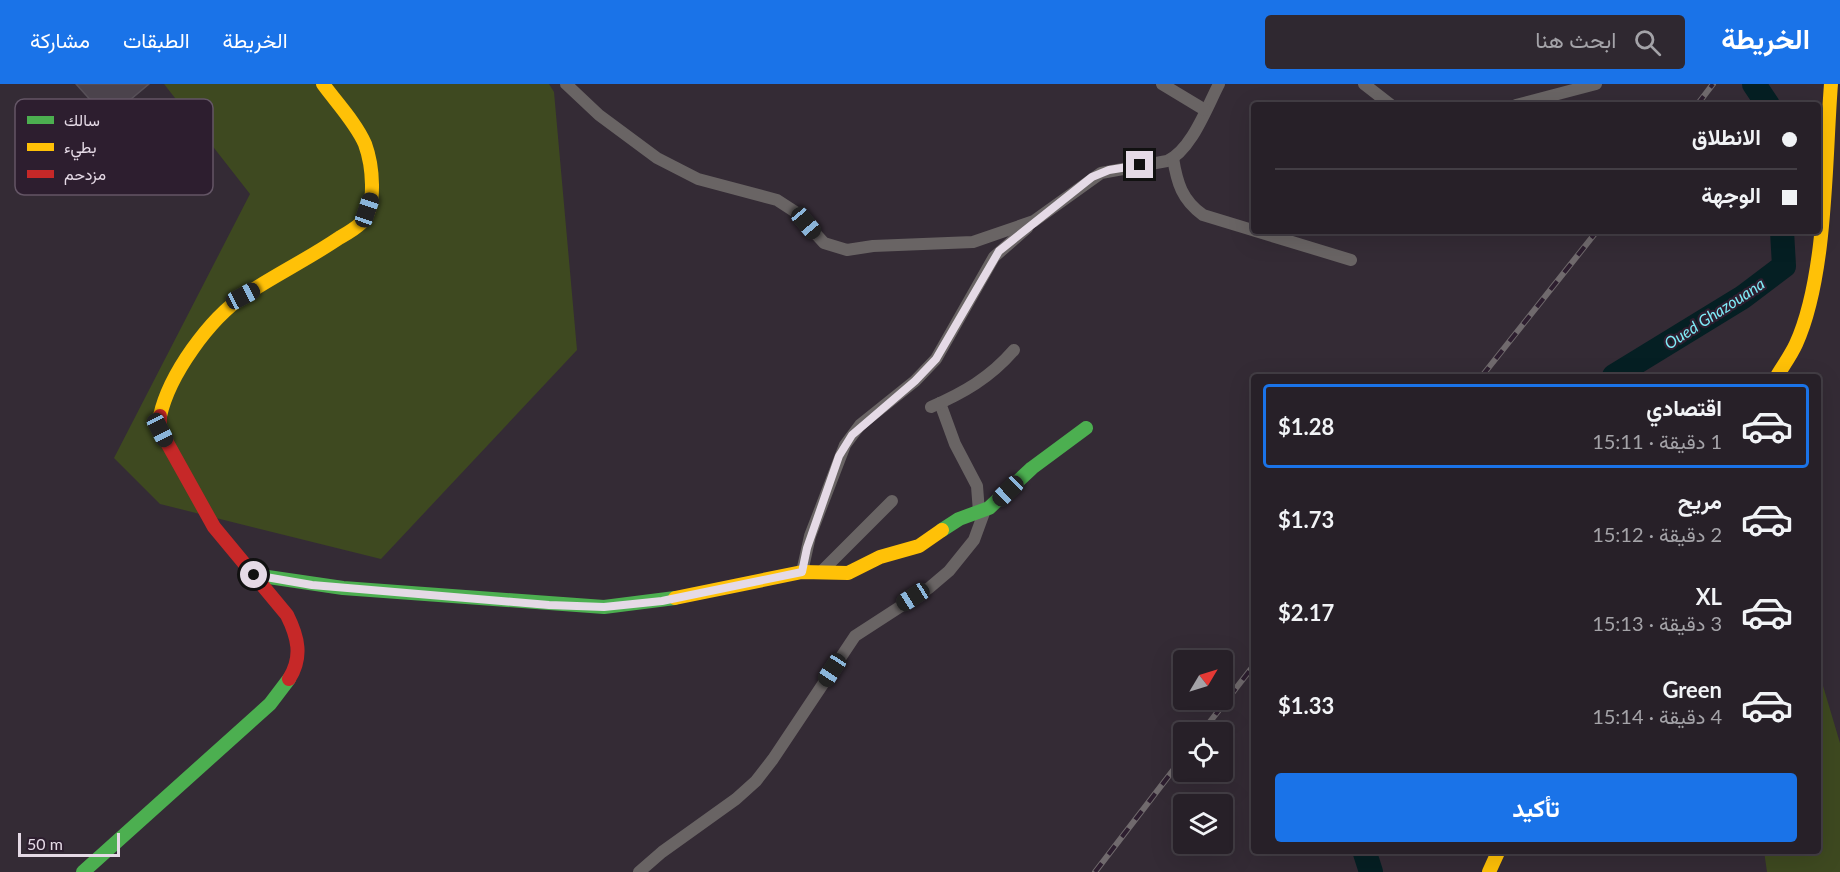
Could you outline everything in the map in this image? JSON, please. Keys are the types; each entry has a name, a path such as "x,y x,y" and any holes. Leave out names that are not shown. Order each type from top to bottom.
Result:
{"main road":[{"path":"84,872 270,704 292,675 300,646 297,632 287,615 214,527 160,430 160,415 169,385 180,366 229,308 243,296 310,258 363,222 371,198 370,160 364,142 323,84"},
{"path":"1821,220 1832,84"},
{"path":"1778,374 1796,344 1810,302 1820,234"},
{"path":"254,575 333,587 549,605 604,607 662,601 802,572 854,572 880,557 926,543 959,519 982,511 1039,463 1086,428"},
{"path":"1489,872 1497,854"}],"street":[{"path":"566,84 599,115 657,158 698,179 777,200 797,213 824,243 839,249 964,244 1034,221"},
{"path":"1162,84 1205,110"},
{"path":"802,572 810,536 845,445 860,425 915,381 936,359 994,257 1034,221 1101,173 1173,158 1186,146 1219,84"},
{"path":"1364,84 1387,102"},
{"path":"1527,102 1596,84"},
{"path":"1173,158 1179,189 1189,204 1203,215 1251,230"},
{"path":"1265,234 1351,260"},
{"path":"639,872 662,852 736,799 756,781 855,636 929,588 949,571 974,540 982,511 977,486 935,405 988,376 1014,350"},
{"path":"820,572 892,501"}],"green space":[{"path":"164,84 549,84 554,92 577,350 381,559 160,504 114,458 250,194 213,147 213,99 176,99"},
{"path":"1821,679 1840,743 1840,872 1767,872 1764,854 1821,854"}],"building":[{"path":"76,84 149,84 131,99 90,99"}],"waterway":[{"name":"Oued Ghazouana","path":"1754,84 1766,102"},
{"name":"Oued Ghazouana","path":"1617,374 1743,297 1784,266 1782,234"},
{"name":"Oued Ghazouana","path":"1365,854 1371,872"}],"railway":[{"path":"1699,102 1713,84"},
{"path":"1484,374 1595,234"},
{"path":"1210,722 1251,669"},
{"path":"1095,872 1173,770"}],"traffic: fast":[{"path":"942,530 959,519 989,508 1032,468 1086,428"},
{"path":"254,575 343,588 604,607 675,598"},
{"path":"83,872 270,704 289,679"}],"traffic: slow":[{"path":"160,416 181,366 205,333 231,305 353,229 366,216 370,207 372,185 370,162 365,144 323,84"},
{"path":"1778,374 1796,344 1814,285 1823,217 1831,84"},
{"path":"675,598 802,572 848,573 880,557 919,546 942,530"},
{"path":"1489,872 1497,854"}],"traffic: jam":[{"path":"160,416 160,430 214,527 287,615 294,631 297,647 296,663 289,679"}],"route":[{"path":"254,575 344,588 576,607 604,607 632,606 662,601 802,572 810,536 845,445 860,425 915,381 936,359 989,264 999,251 1092,177 1109,170 1140,165"}]}
